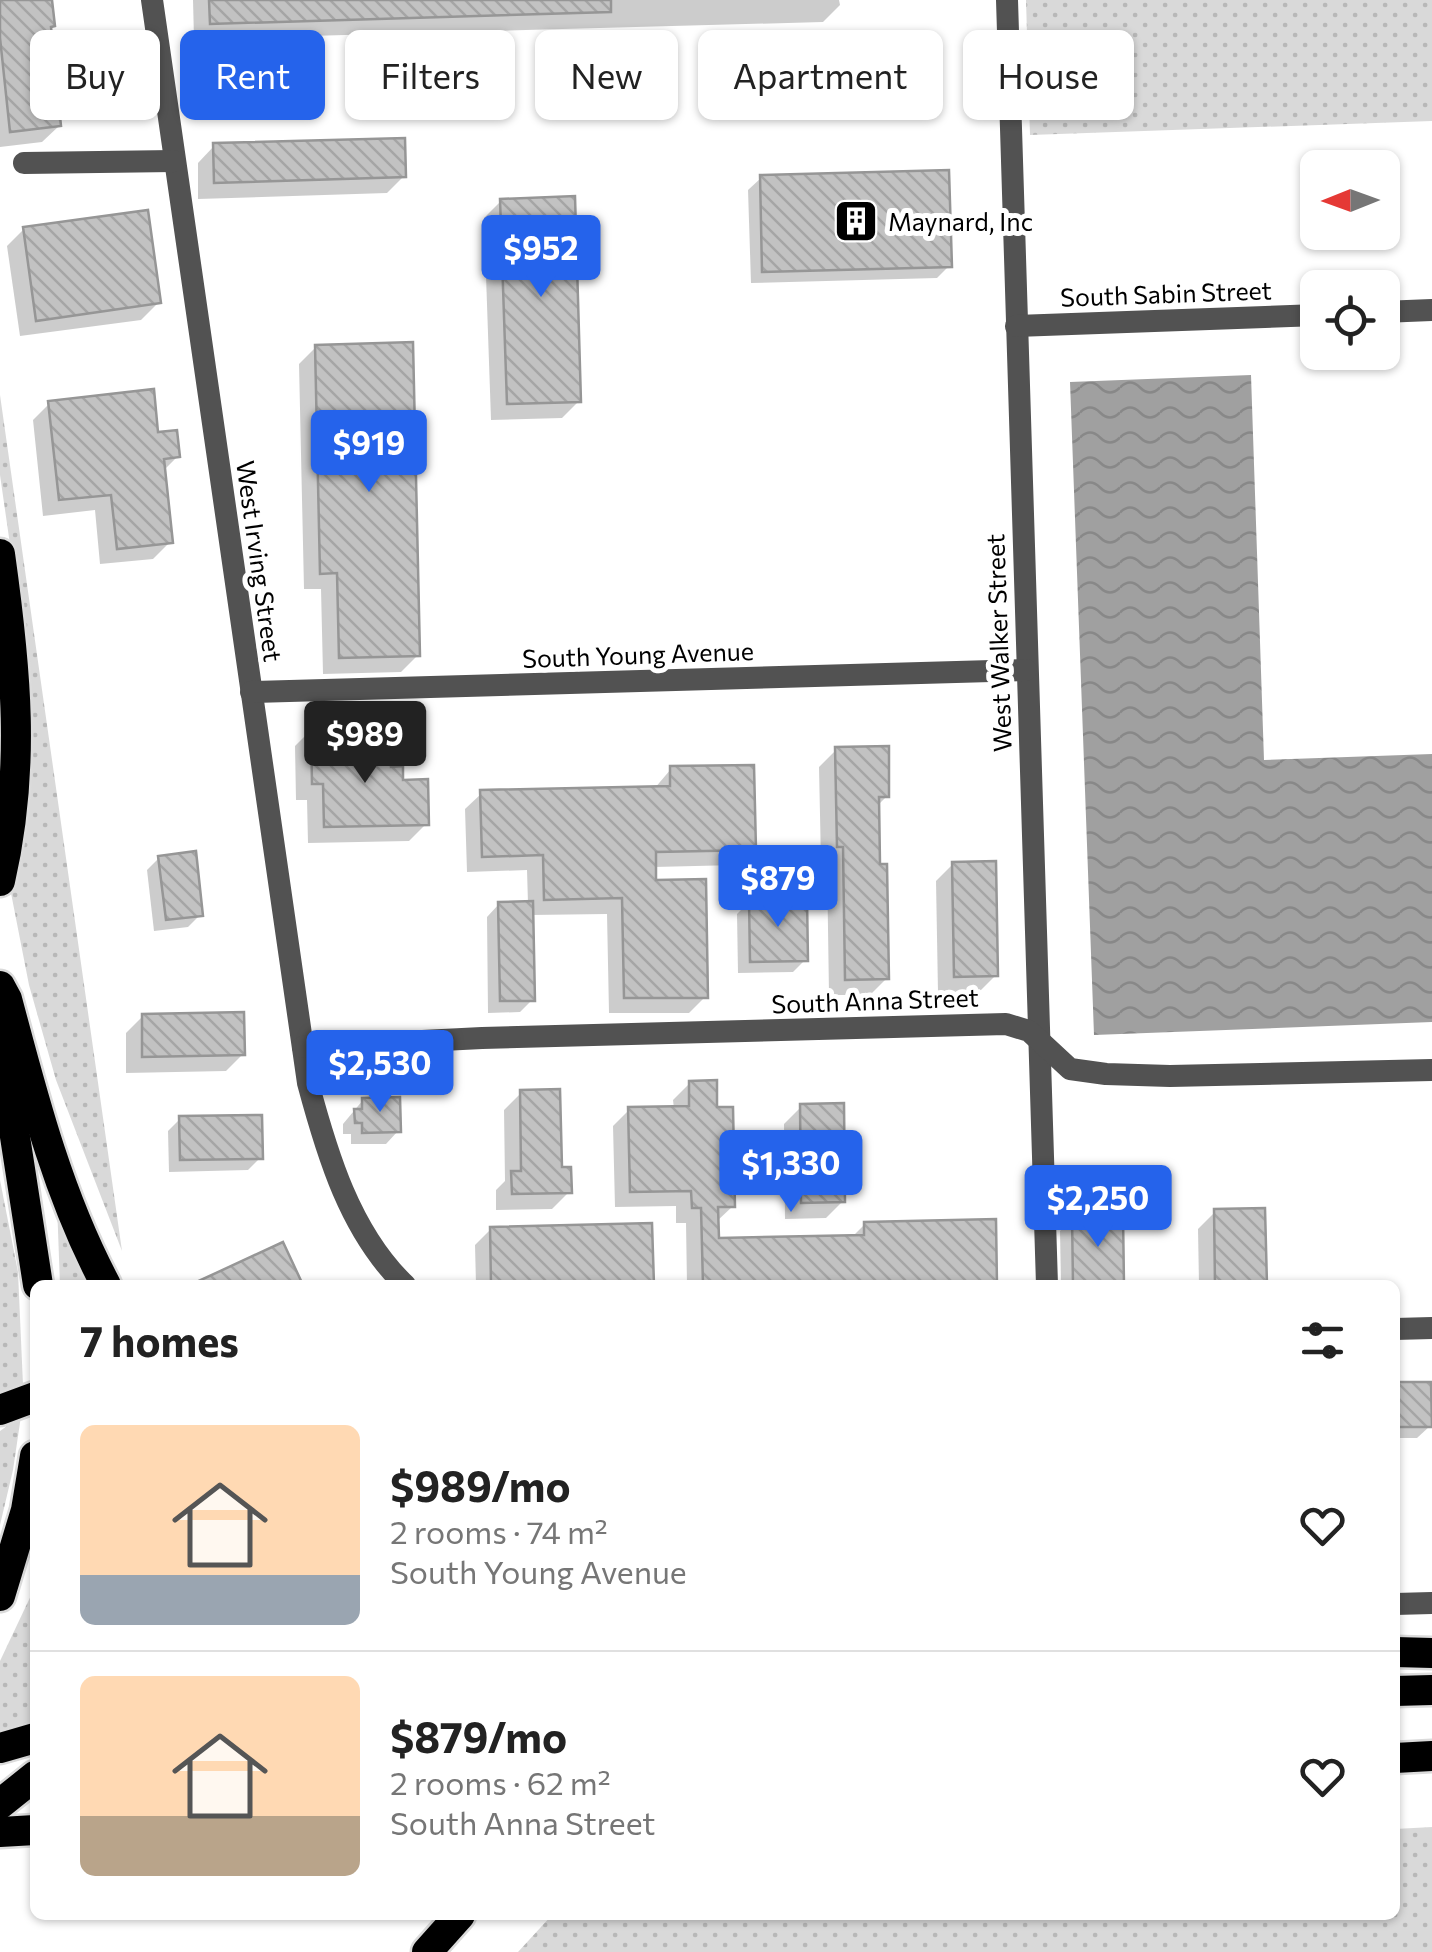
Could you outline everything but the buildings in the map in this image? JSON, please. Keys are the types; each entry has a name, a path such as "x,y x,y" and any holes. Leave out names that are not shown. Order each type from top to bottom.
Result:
{"highway":[{"path":"0,554 14,658 18,726 15,794 0,881"},
{"path":"0,986 67,1198 103,1280"},
{"path":"0,1040 37,1280"},
{"path":"0,1410 30,1399"},
{"path":"0,1596 30,1486"},
{"path":"1400,1652 1432,1653"},
{"path":"1400,1691 1432,1690"},
{"path":"0,1748 30,1739"},
{"path":"1400,1758 1432,1756"},
{"path":"0,1763 30,1760"},
{"path":"0,1804 30,1780"},
{"path":"0,1832 30,1830"},
{"path":"427,1952 456,1920"}],"street":[{"name":"West Irving Street","path":"152,0 308,1083 327,1151 347,1200 371,1241 401,1280"},
{"name":"West Walker Street","path":"1007,0 1047,1280"},
{"path":"24,164 174,161"},
{"path":"1400,311 1432,310"},
{"name":"South Sabin Street","path":"1016,326 1300,315"},
{"name":"South Young Avenue","path":"252,692 1026,670"},
{"name":"South Anna Street","path":"303,1047 482,1038 1006,1024 1029,1031 1070,1069 1106,1074 1432,1070"},
{"path":"1400,1329 1432,1328"},
{"path":"1400,1604 1432,1603"}],"shaded area":[{"path":"1026,0 1432,0 1432,121 1030,135 1030,120 1134,120 1134,30 1027,30"},
{"path":"0,395 122,1251 56,1080 29,985 11,893 28,802 29,722 21,621 0,475"},
{"path":"0,1180 18,1272 23,1385 0,1396"},
{"path":"57,1203 91,1280 60,1280"},
{"path":"21,1416 13,1470 0,1525 0,1431"},
{"path":"30,1598 30,1728 0,1738 0,1661"},
{"path":"1432,1827 1432,1952 518,1952 547,1920 1400,1920 1400,1829"}],"water":[{"path":"1251,375 1264,760 1432,754 1432,1022 1094,1035 1070,382"}],"place":[{"name":"Maynard, Inc","path":"856,221"}]}
